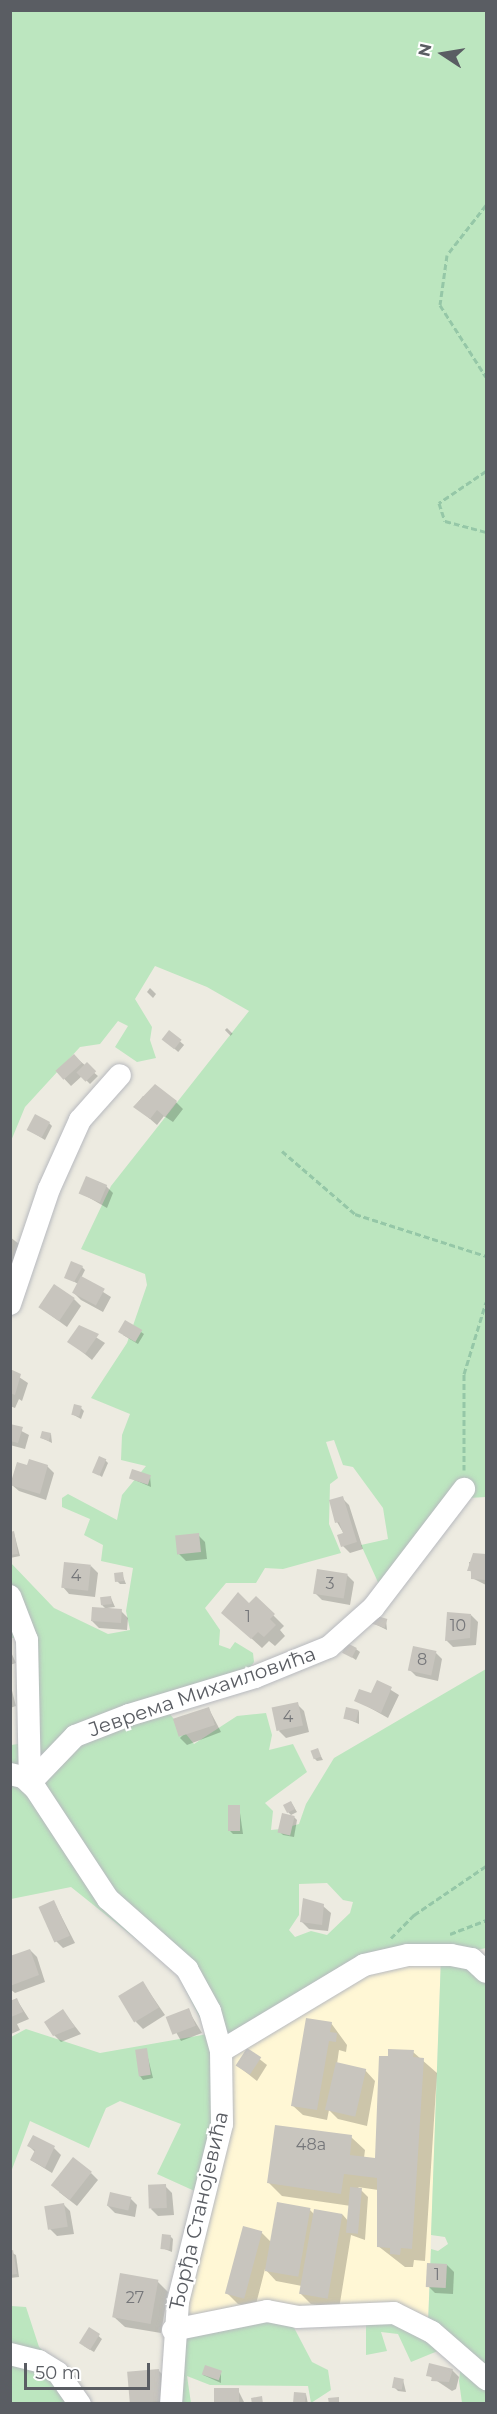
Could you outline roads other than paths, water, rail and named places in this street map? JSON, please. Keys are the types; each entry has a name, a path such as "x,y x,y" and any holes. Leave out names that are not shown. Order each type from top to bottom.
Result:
{"street":[{"path":"10,1304 49,1189 80,1120 120,1075"},
{"name":"Јеврема Михаиловића","path":"20,1778 75,1736 129,1715 255,1677 329,1647 374,1608 464,1489"},
{"path":"10,1596 27,1640 20,1778"},
{"name":"Ђорђа Станојевића","path":"20,1778 108,1899 187,1969 210,2011 220,2051 222,2124 173,2330 171,2403"},
{"path":"220,2051 364,1965 408,1954 451,1955 472,1959 486,1972"},
{"path":"173,2330 267,2311 297,2317 394,2313 432,2332 486,2379"},
{"path":"10,2354 39,2361 58,2373 81,2403"}]}
